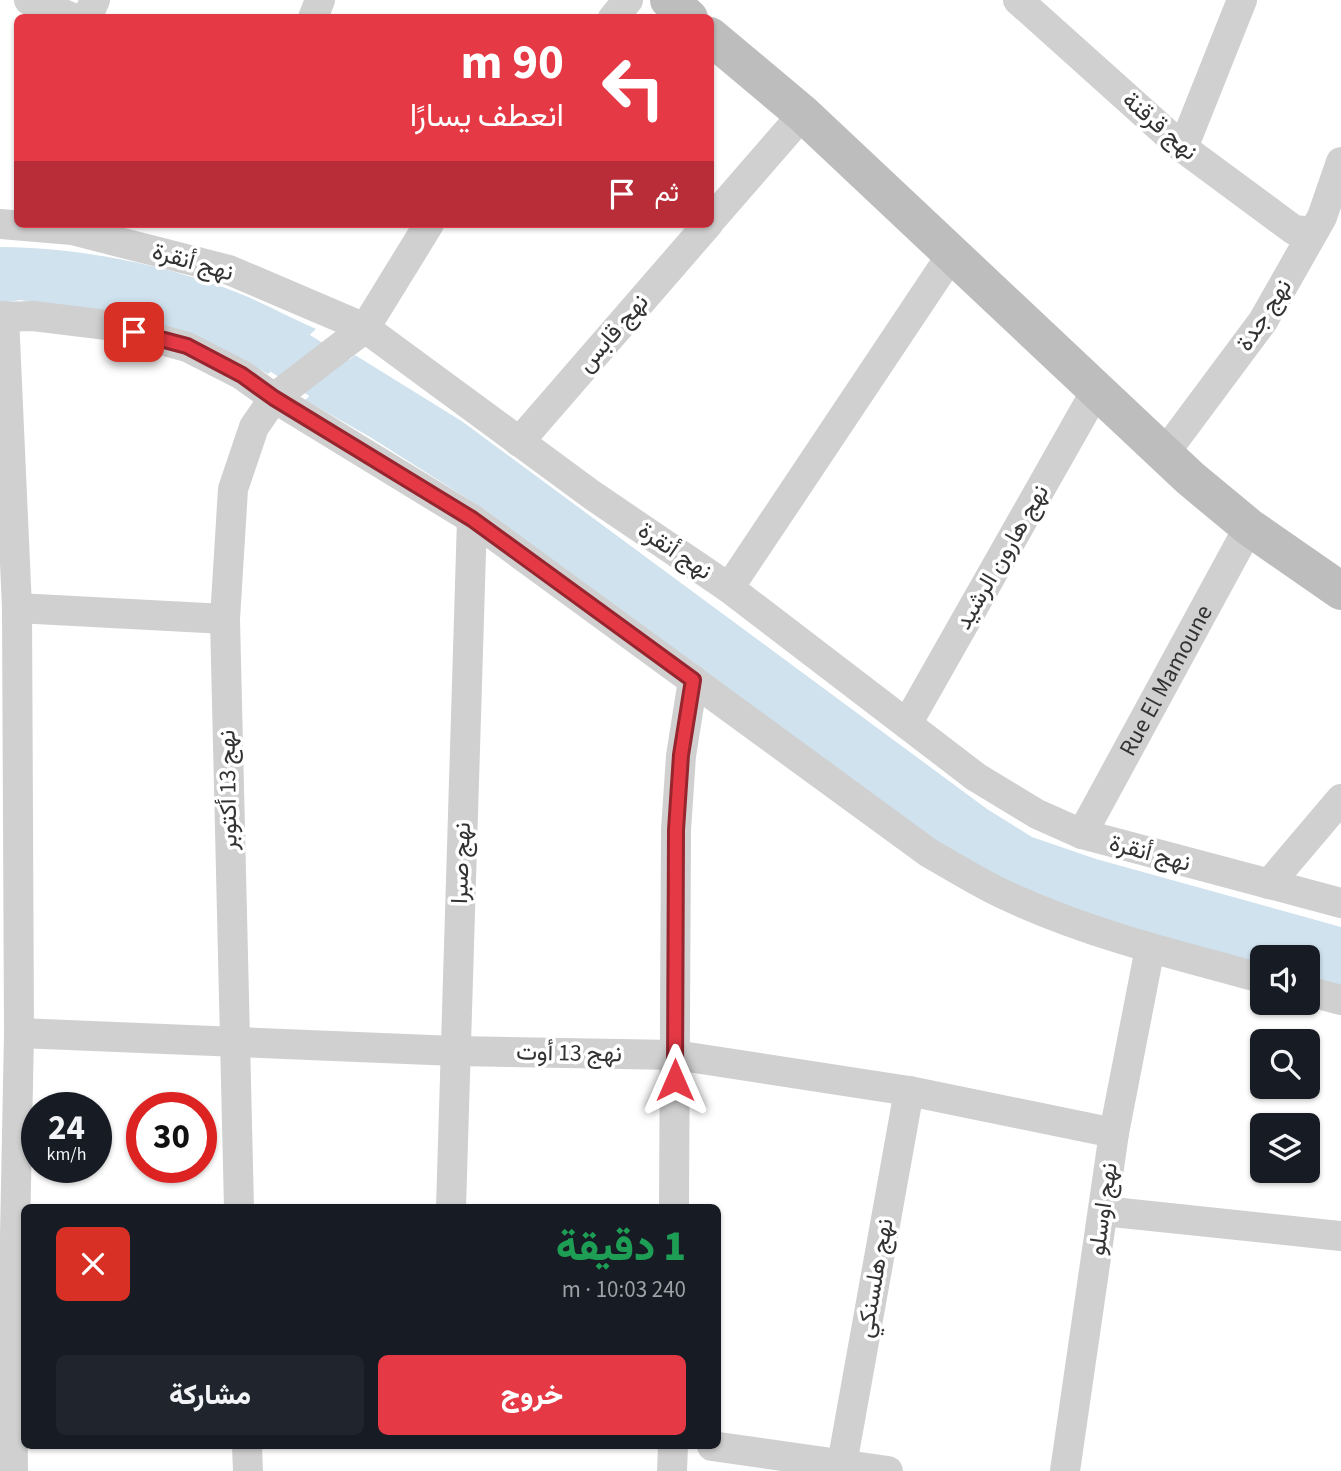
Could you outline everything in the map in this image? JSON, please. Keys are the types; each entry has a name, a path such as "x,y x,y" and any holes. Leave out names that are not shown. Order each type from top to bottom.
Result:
{"main road":[{"path":"668,0 684,14"},
{"path":"714,39 803,114 1164,454 1249,527 1341,591"}],"street":[{"path":"29,0 63,14"},
{"path":"616,14 628,0"},
{"name":"نهج قرقنة","path":"1018,0 1183,148 1294,230 1313,232"},
{"path":"1183,148 1242,0"},
{"name":"نهج قابس","path":"714,217 803,114"},
{"name":"نهج جدة","path":"1164,454 1264,321 1322,217 1341,162"},
{"name":"نهج أنقرة","path":"43,228 72,230 229,270 355,336 519,442 729,588 975,776 1037,814 1082,834 1341,903"},
{"path":"355,336 426,228"},
{"name":"نهج قابس","path":"519,442 705,228"},
{"path":"729,588 952,254"},
{"path":"13,1471 12,1389 19,1033 8,687 17,608 2,316 33,316 107,325 187,346 281,393 472,519 929,853 1004,895 1150,948 1250,975"},
{"name":"نهج 13 أكتوبر","path":"239,1204 225,619 233,489 254,427 281,393 355,336"},
{"name":"نهج هارون الرشيد","path":"907,724 1097,390"},
{"name":"نهج صبرا","path":"452,1204 472,519"},
{"name":"Rue El Mamoune","path":"1082,834 1249,527"},
{"path":"17,608 225,619"},
{"path":"674,1204 676,830 681,755 693,680"},
{"path":"1269,884 1341,799"},
{"name":"نهج اوسلو","path":"1065,1471 1114,1133 1150,948"},
{"path":"1320,994 1341,1000"},
{"name":"نهج 13 أوت","path":"19,1033 455,1051 675,1055 909,1091 1114,1133"},
{"name":"نهج هلسنكي","path":"842,1464 909,1091"},
{"path":"1102,1210 1341,1236"},
{"path":"721,1447 888,1471"},
{"path":"247,1449 248,1471"},
{"path":"672,1471 673,1449"}],"water":[{"path":"0,247 83,253 164,269 230,289 316,329 268,374 215,345 131,318 20,300 0,304"},
{"path":"355,355 463,422 987,809 1032,837 1096,859 1341,927 1341,991 1320,985 1320,945 1250,945 1250,965 1081,916 961,865 476,504 370,437 305,400"}],"waterway":[{"path":"227,321 258,333 390,416"}],"route":[{"path":"134,332 187,346 242,375 274,398 472,519 693,680 681,755 676,830 675,1080"}]}
